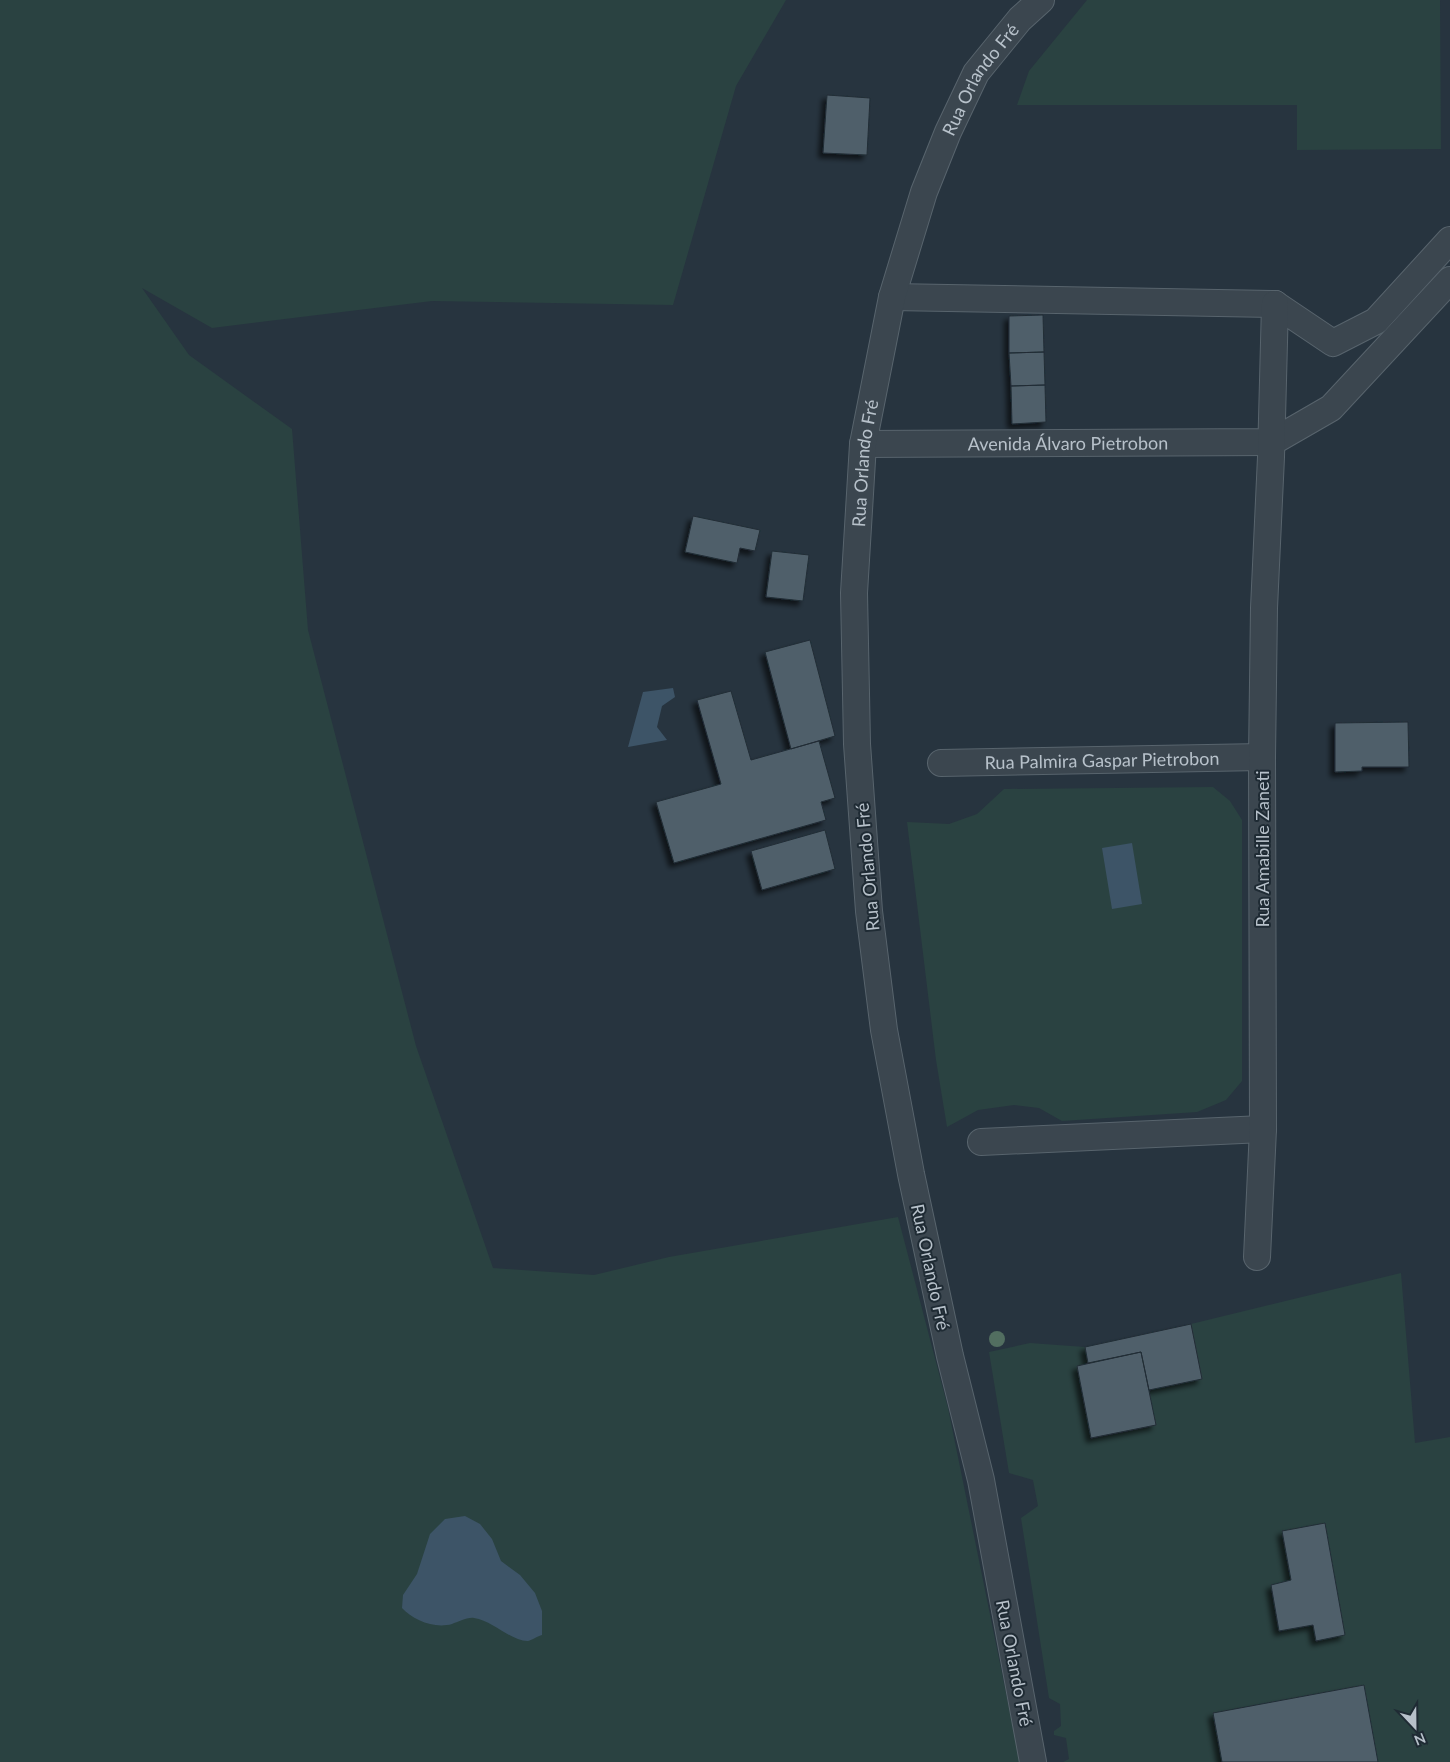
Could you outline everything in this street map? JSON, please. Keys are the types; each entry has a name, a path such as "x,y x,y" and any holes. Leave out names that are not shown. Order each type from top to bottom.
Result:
{"street":[{"name":"Rua Orlando Fré","path":"1033,1762 981,1480 950,1356 911,1174 884,1030 869,911 857,744 854,593 863,444 892,297 924,192 948,132 976,73 1020,19 1040,0"},
{"path":"892,297 1275,304 1333,344 1376,321 1450,240"},
{"path":"1272,442 1331,408 1450,280"},
{"name":"Rua Amabille Zaneti","path":"1258,1257 1263,1129 1262,758 1265,575 1272,442 1275,304"},
{"name":"Avenida Álvaro Pietrobon","path":"863,444 1272,442"},
{"name":"Rua Palmira Gaspar Pietrobon","path":"941,763 1262,758"},
{"path":"981,1142 1263,1129"}],"green space":[{"path":"0,0 786,0 736,86 673,305 432,301 212,328 142,288 189,355 292,429 308,630 416,1046 493,1268 594,1275 669,1257 898,1217 948,1408 1020,1762 0,1762"},
{"path":"1087,0 1440,0 1441,149 1297,150 1297,105 1017,105 1029,71"},
{"path":"1213,787 1230,801 1242,820 1242,1081 1226,1100 1197,1112 1062,1121 1039,1108 1014,1105 978,1110 947,1127 936,1060 907,822 949,824 977,814 1004,789"},
{"path":"1401,1273 1415,1443 1450,1437 1450,1762 1063,1762 1069,1759 1066,1738 1054,1735 1054,1731 1061,1726 1060,1704 1049,1698 1021,1518 1038,1506 1033,1480 1009,1473 989,1352 1030,1343 1085,1347 1088,1363 1077,1366 1092,1438 1156,1425 1149,1390 1202,1379 1191,1324","holes":["1291,1580 1345,1635 1316,1641 1313,1625 1279,1631 1271,1585"]}],"water":[{"path":"673,688 675,697 662,706 657,727 667,740 628,747 643,692"},
{"path":"1132,843 1142,904 1112,909 1102,848"},
{"path":"465,1516 480,1524 492,1539 501,1561 520,1575 535,1593 542,1611 542,1635 528,1641 521,1640 474,1618 445,1625 431,1624 418,1620 402,1608 403,1595 417,1574 430,1534 445,1519"}],"building":[{"path":"827,95 870,98 867,155 823,153"},
{"path":"1043,315 1044,352 1009,353 1009,316"},
{"path":"1044,352 1045,385 1011,386 1009,353"},
{"path":"1045,385 1046,422 1012,424 1011,386"},
{"path":"693,516 760,530 755,551 740,548 737,563 685,552"},
{"path":"772,551 809,555 803,601 766,597"},
{"path":"810,640 835,736 791,749 765,652"},
{"path":"731,691 751,760 819,741 835,798 821,802 826,820 674,863 656,802 721,784 697,700"},
{"path":"1408,722 1409,767 1362,767 1362,771 1335,772 1335,723"},
{"path":"825,830 835,869 762,890 751,851"},
{"path":"1191,1324 1202,1379 1149,1390 1141,1352 1088,1363 1085,1347"},
{"path":"1141,1352 1156,1425 1091,1438 1077,1366"},
{"path":"1325,1523 1345,1635 1316,1641 1313,1625 1279,1631 1271,1585 1291,1580 1282,1531"},
{"path":"1364,1685 1378,1762 1222,1762 1213,1713"}]}
